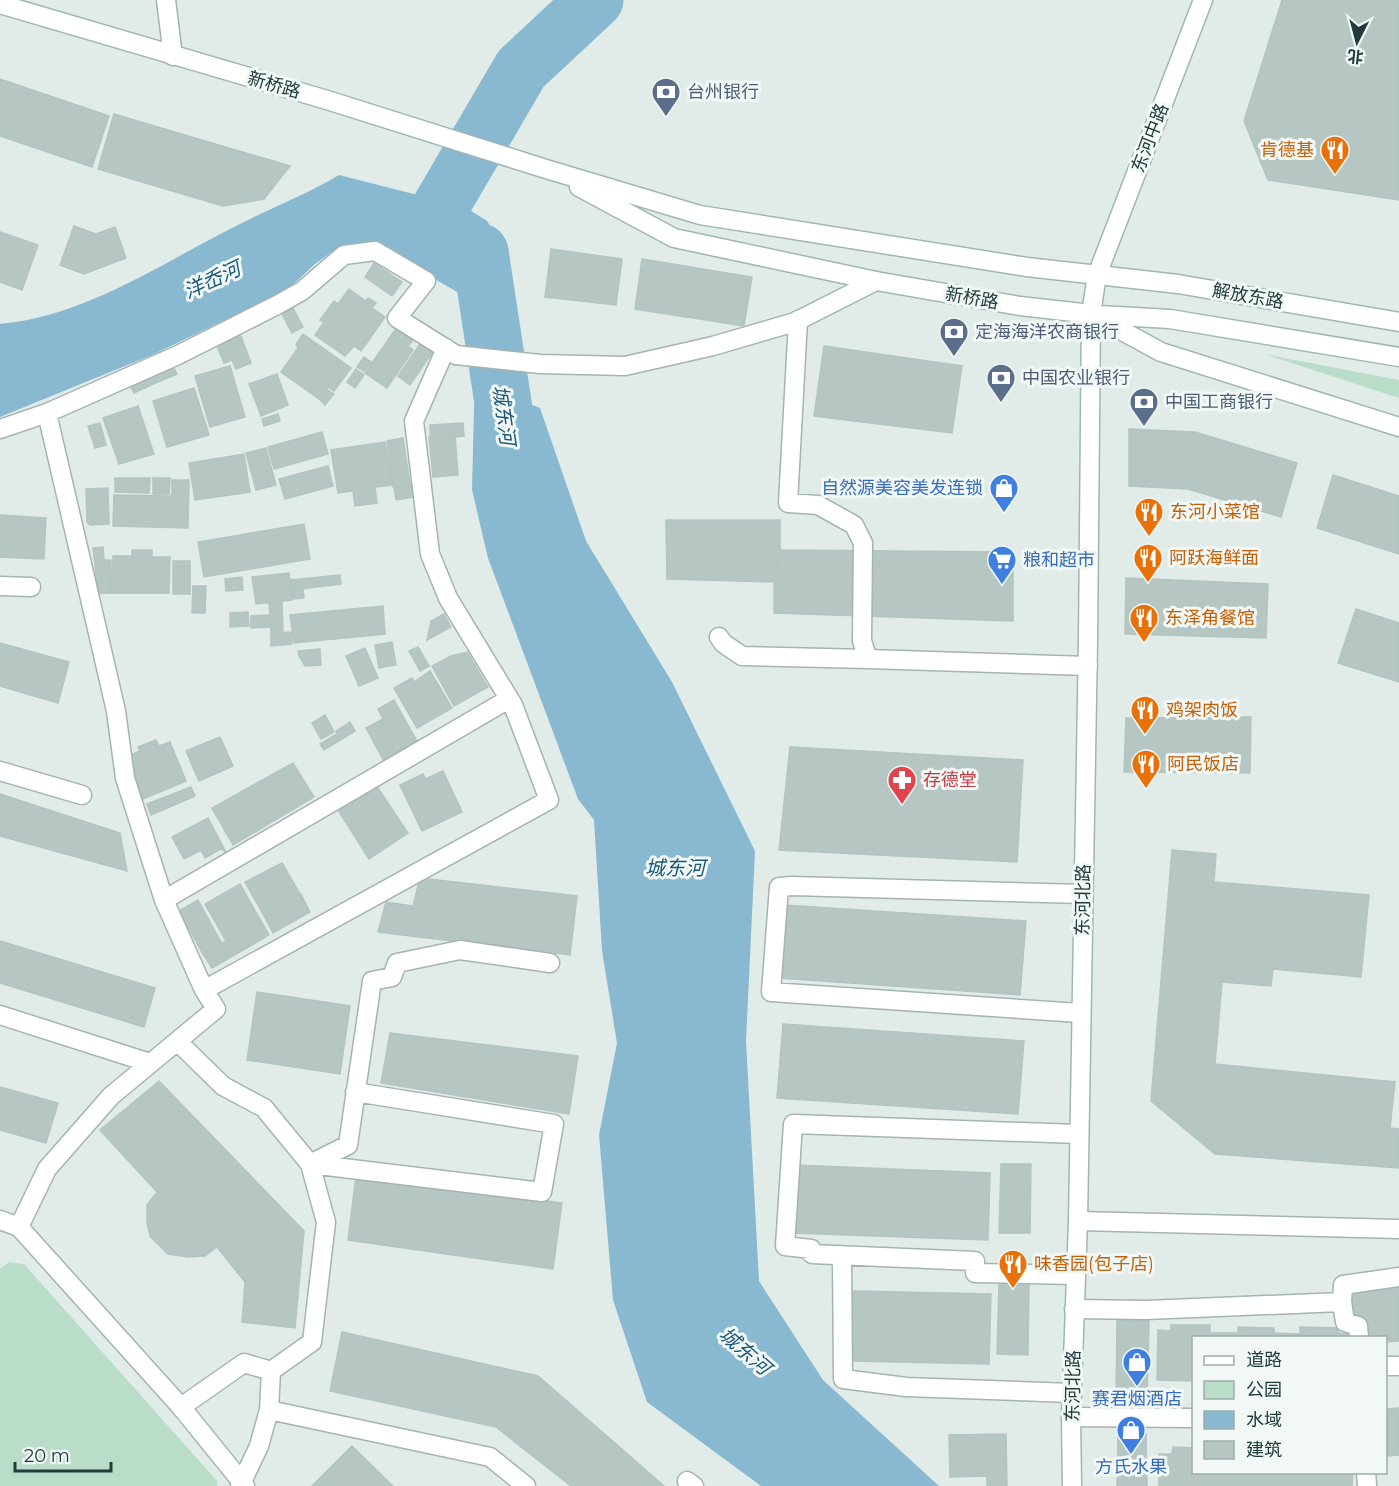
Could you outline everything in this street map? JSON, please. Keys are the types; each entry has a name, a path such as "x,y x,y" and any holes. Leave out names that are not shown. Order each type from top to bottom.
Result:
{"street":[{"path":"165,0 173,56"},
{"name":"东河中路","path":"1091,314 1097,275 1203,0"},
{"name":"新桥路","path":"0,4 327,100 700,215 1027,267 1097,275"},
{"name":"新桥路","path":"546,169 674,238 876,281 1020,306 1091,314 1161,352 1399,427"},
{"path":"0,429 47,413 178,356 303,291 344,255 375,251 426,281 397,318 451,352 540,364 625,366 713,346 798,320 876,281"},
{"name":"解放东路","path":"1097,275 1178,284 1399,322"},
{"path":"1091,314 1170,320 1399,357"},
{"name":"东河北路","path":"1072,1486 1071,1416 1078,1221 1088,666 1091,314"},
{"path":"798,320 788,503 818,505 854,525 863,543 862,641 868,659"},
{"path":"204,990 549,800 509,699 448,598 430,554 414,421 451,352"},
{"path":"19,1227 47,1169 111,1096 216,1009 204,990 164,900 125,778 116,711 47,413"},
{"path":"0,586 31,587"},
{"path":"719,637 723,644 742,656 1088,666"},
{"path":"164,900 509,699"},
{"path":"0,771 82,795"},
{"path":"1080,1013 771,992 779,887 1083,894"},
{"path":"309,1164 348,1144 372,981 392,977 397,963 460,950 549,963"},
{"path":"0,1015 150,1063"},
{"path":"177,1041 223,1086 264,1108 309,1164 326,1222 312,1342 271,1371"},
{"path":"309,1164 542,1192 555,1124 355,1092"},
{"path":"1075,1275 975,1273 975,1261 812,1254 812,1249 785,1246 792,1124 1078,1134"},
{"path":"0,1220 19,1227 181,1407 242,1484 259,1446 269,1410 271,1371"},
{"path":"1078,1221 1399,1229"},
{"path":"842,1255 843,1379 906,1387 1072,1392"},
{"path":"1359,1336 1358,1326 1346,1322 1342,1302 1343,1285 1399,1277"},
{"path":"1074,1309 1146,1310 1342,1302"},
{"path":"181,1407 244,1363 271,1371"},
{"path":"269,1410 490,1457 526,1486"},
{"path":"1071,1416 1192,1418"}],"green space":[{"path":"1264,354 1399,380 1399,398"},
{"path":"9,1262 24,1264 217,1481 217,1486 0,1486 0,1269"}],"water":[{"name":"洋岙河","path":"339,175 465,207 487,221 503,246 520,348 480,345 472,331 473,301 372,243 336,249 315,264 287,290 152,355 0,417 0,324 62,311 122,286"},
{"name":"城东河","path":"479,367 523,372 525,383 519,400 540,408 586,541 672,682 755,851 746,1041 759,1281 823,1380 939,1486 761,1486 647,1402 613,1300 599,1135 617,1043 602,951 594,820 578,799 488,558 472,490 474,408"}],"building":[{"path":"1282,0 1399,0 1399,200 1268,180 1244,121"},
{"path":"0,79 109,116 92,167 0,136"},
{"path":"114,114 290,166 264,199 223,206 98,169"},
{"path":"74,226 96,234 115,227 126,258 84,274 60,265"},
{"path":"0,232 38,245 22,290 0,282"},
{"path":"551,249 622,259 616,305 545,297"},
{"path":"642,259 752,277 744,326 635,309"},
{"path":"374,263 402,282 392,296 365,277"},
{"path":"349,289 366,301 368,298 376,303 372,308 385,317 361,351 354,346 345,356 315,335 324,322 320,320 334,301 338,304"},
{"path":"293,308 303,327 292,333 282,314"},
{"path":"397,327 414,339 408,346 413,350 387,388 365,373"},
{"path":"239,331 251,363 236,369 232,360 224,363 215,341"},
{"path":"303,334 351,368 334,391 328,387 319,399 281,372 298,348 296,344"},
{"path":"420,344 432,353 410,385 398,376"},
{"path":"824,346 962,366 952,433 814,416"},
{"path":"364,357 371,362 364,371 357,367"},
{"path":"172,364 177,374 153,384 149,374"},
{"path":"230,366 245,417 210,427 195,376"},
{"path":"356,369 364,375 355,388 347,382"},
{"path":"149,374 153,384 134,393 129,384"},
{"path":"277,374 288,405 261,416 249,384"},
{"path":"194,388 209,435 167,447 153,401"},
{"path":"328,390 334,394 325,405 320,400"},
{"path":"138,406 154,454 119,464 103,418"},
{"path":"278,414 280,421 264,426 262,419"},
{"path":"100,423 106,445 95,448 88,426"},
{"path":"463,423 464,436 430,435 430,425"},
{"path":"1129,429 1195,432 1297,463 1281,517 1188,489 1129,486"},
{"path":"322,432 328,454 274,469 268,447"},
{"path":"455,435 458,475 433,477 429,437"},
{"path":"403,438 410,484 393,487 387,441"},
{"path":"385,442 392,485 375,487 377,503 355,506 353,491 338,493 331,450"},
{"path":"266,448 276,485 256,490 246,453"},
{"path":"244,454 250,492 195,500 189,463"},
{"path":"328,466 333,486 285,499 279,479"},
{"path":"1333,475 1399,496 1399,554 1317,528"},
{"path":"115,478 150,478 149,493 115,492"},
{"path":"153,478 170,478 169,494 153,494"},
{"path":"172,480 189,480 188,528 113,526 114,495 172,496"},
{"path":"412,485 414,497 396,500 394,488"},
{"path":"108,488 109,524 90,525 87,522 86,489"},
{"path":"0,515 46,518 44,559 0,557"},
{"path":"666,520 780,520 780,550 774,582 667,579"},
{"path":"304,524 310,559 204,577 198,542"},
{"path":"103,547 104,560 111,560 111,593 98,593 93,548"},
{"path":"132,550 152,550 152,557 170,557 169,593 112,593 113,556 132,556"},
{"path":"780,550 1013,552 1013,621 774,613 774,582"},
{"path":"173,561 190,561 190,594 173,594"},
{"path":"289,573 292,600 256,604 252,577"},
{"path":"340,575 341,584 292,590 291,580"},
{"path":"242,577 243,590 226,591 225,579"},
{"path":"1126,578 1268,584 1266,638 1125,634"},
{"path":"193,586 206,586 205,613 192,613"},
{"path":"303,590 304,598 293,599 292,591"},
{"path":"282,601 283,632 271,633 269,602"},
{"path":"383,606 385,634 294,643 290,615"},
{"path":"1356,609 1399,623 1399,682 1338,663"},
{"path":"248,612 249,626 230,627 230,613"},
{"path":"444,614 451,627 427,640 431,621"},
{"path":"269,615 270,627 251,628 251,616"},
{"path":"291,632 292,644 271,646 271,633"},
{"path":"392,642 396,665 379,668 375,645"},
{"path":"0,643 69,662 58,703 0,686"},
{"path":"418,647 429,666 420,671 409,651"},
{"path":"365,648 378,678 359,686 346,656"},
{"path":"320,649 321,665 305,666 298,651"},
{"path":"467,652 488,687 454,706 432,666 451,656"},
{"path":"430,671 452,708 417,728 394,688 412,678 414,682"},
{"path":"394,700 418,743 384,761 366,728 383,719 378,709"},
{"path":"325,715 334,732 321,739 312,723"},
{"path":"1251,717 1250,773 1124,772 1126,718"},
{"path":"350,722 355,731 324,750 320,744 337,734 336,731"},
{"path":"220,737 233,766 199,781 186,751"},
{"path":"156,740 159,746 170,742 186,781 143,799 126,757 140,751 138,747"},
{"name":"存德堂","path":"790,747 1023,760 1017,862 779,850"},
{"path":"293,763 314,797 233,845 212,808"},
{"path":"443,771 462,812 422,831 400,785 423,774 425,779"},
{"path":"376,785 408,833 369,859 338,810"},
{"path":"191,787 195,796 151,815 147,804"},
{"path":"0,794 120,833 127,871 0,836"},
{"path":"208,818 226,852 222,848 205,858 201,850 184,859 172,837"},
{"path":"1172,850 1216,854 1214,882 1369,895 1361,977 1273,969 1271,986 1222,982 1215,1064 1395,1082 1390,1128 1399,1129 1399,1168 1215,1154 1151,1101"},
{"path":"282,863 300,894 263,914 245,882"},
{"path":"420,878 577,896 570,955 378,932 386,902 413,906"},
{"path":"240,884 261,921 226,941 205,904"},
{"path":"301,894 310,912 273,933 263,914"},
{"path":"198,900 222,944 203,954 179,911"},
{"path":"784,905 1026,921 1020,995 779,978"},
{"path":"261,921 269,935 212,968 203,954"},
{"path":"0,941 155,988 144,1027 0,983"},
{"path":"257,992 350,1006 340,1074 247,1060"},
{"path":"783,1024 1024,1041 1018,1114 777,1098"},
{"path":"390,1033 578,1056 569,1114 381,1083"},
{"path":"159,1081 304,1231 295,1328 242,1322 245,1282 217,1247 205,1256 188,1257 168,1254 150,1236 147,1205 157,1192 100,1130"},
{"path":"0,1087 58,1103 46,1143 0,1130"},
{"path":"1001,1164 1031,1164 1030,1233 999,1233"},
{"path":"795,1165 990,1173 988,1240 792,1233"},
{"path":"356,1176 562,1203 553,1269 348,1240"},
{"path":"999,1285 1029,1285 1028,1355 997,1354"},
{"path":"1367,1287 1399,1287 1399,1341 1387,1342 1387,1336 1368,1336 1368,1333 1363,1333 1363,1318 1351,1318 1350,1292 1367,1292"},
{"path":"853,1291 991,1294 989,1364 851,1361"},
{"path":"1117,1320 1149,1320 1147,1401 1116,1401"},
{"path":"1171,1325 1210,1325 1210,1333 1238,1333 1238,1327 1274,1328 1274,1333 1300,1334 1300,1327 1338,1328 1338,1333 1354,1334 1354,1336 1192,1336 1192,1381 1157,1380 1158,1330 1171,1331"},
{"path":"342,1332 538,1376 664,1486 571,1486 496,1427 330,1391"},
{"path":"1399,1408 1399,1455 1387,1456 1387,1409"},
{"path":"1006,1434 1007,1486 987,1486 987,1476 950,1477 949,1435"},
{"path":"1118,1434 1146,1434 1147,1486 1117,1486"},
{"path":"352,1446 393,1486 312,1486"},
{"path":"1173,1447 1192,1448 1192,1474 1353,1474 1352,1486 1159,1486 1159,1454 1172,1454"}],"waterway":[{"name":"城东河","path":"507,429 480,252 427,230 521,69 595,0"}],"place":[{"name":"台州银行","path":"666,118"},
{"name":"肯德基","path":"1335,176"},
{"name":"定海海洋农商银行","path":"954,358"},
{"name":"中国农业银行","path":"1001,404"},
{"name":"中国工商银行","path":"1144,428"},
{"name":"自然源美容美发连锁","path":"1004,514"},
{"name":"东河小菜馆","path":"1149,538"},
{"name":"阿跃海鲜面","path":"1148,584"},
{"name":"粮和超市","path":"1002,586"},
{"name":"东泽角餐馆","path":"1144,644"},
{"name":"鸡架肉饭","path":"1145,736"},
{"name":"阿民饭店","path":"1146,790"},
{"name":"存德堂","path":"902,806"},
{"name":"味香园(包子店)","path":"1013,1290"},
{"name":"赛君烟酒店","path":"1137,1388"},
{"name":"方氏水果","path":"1131,1456"}]}
